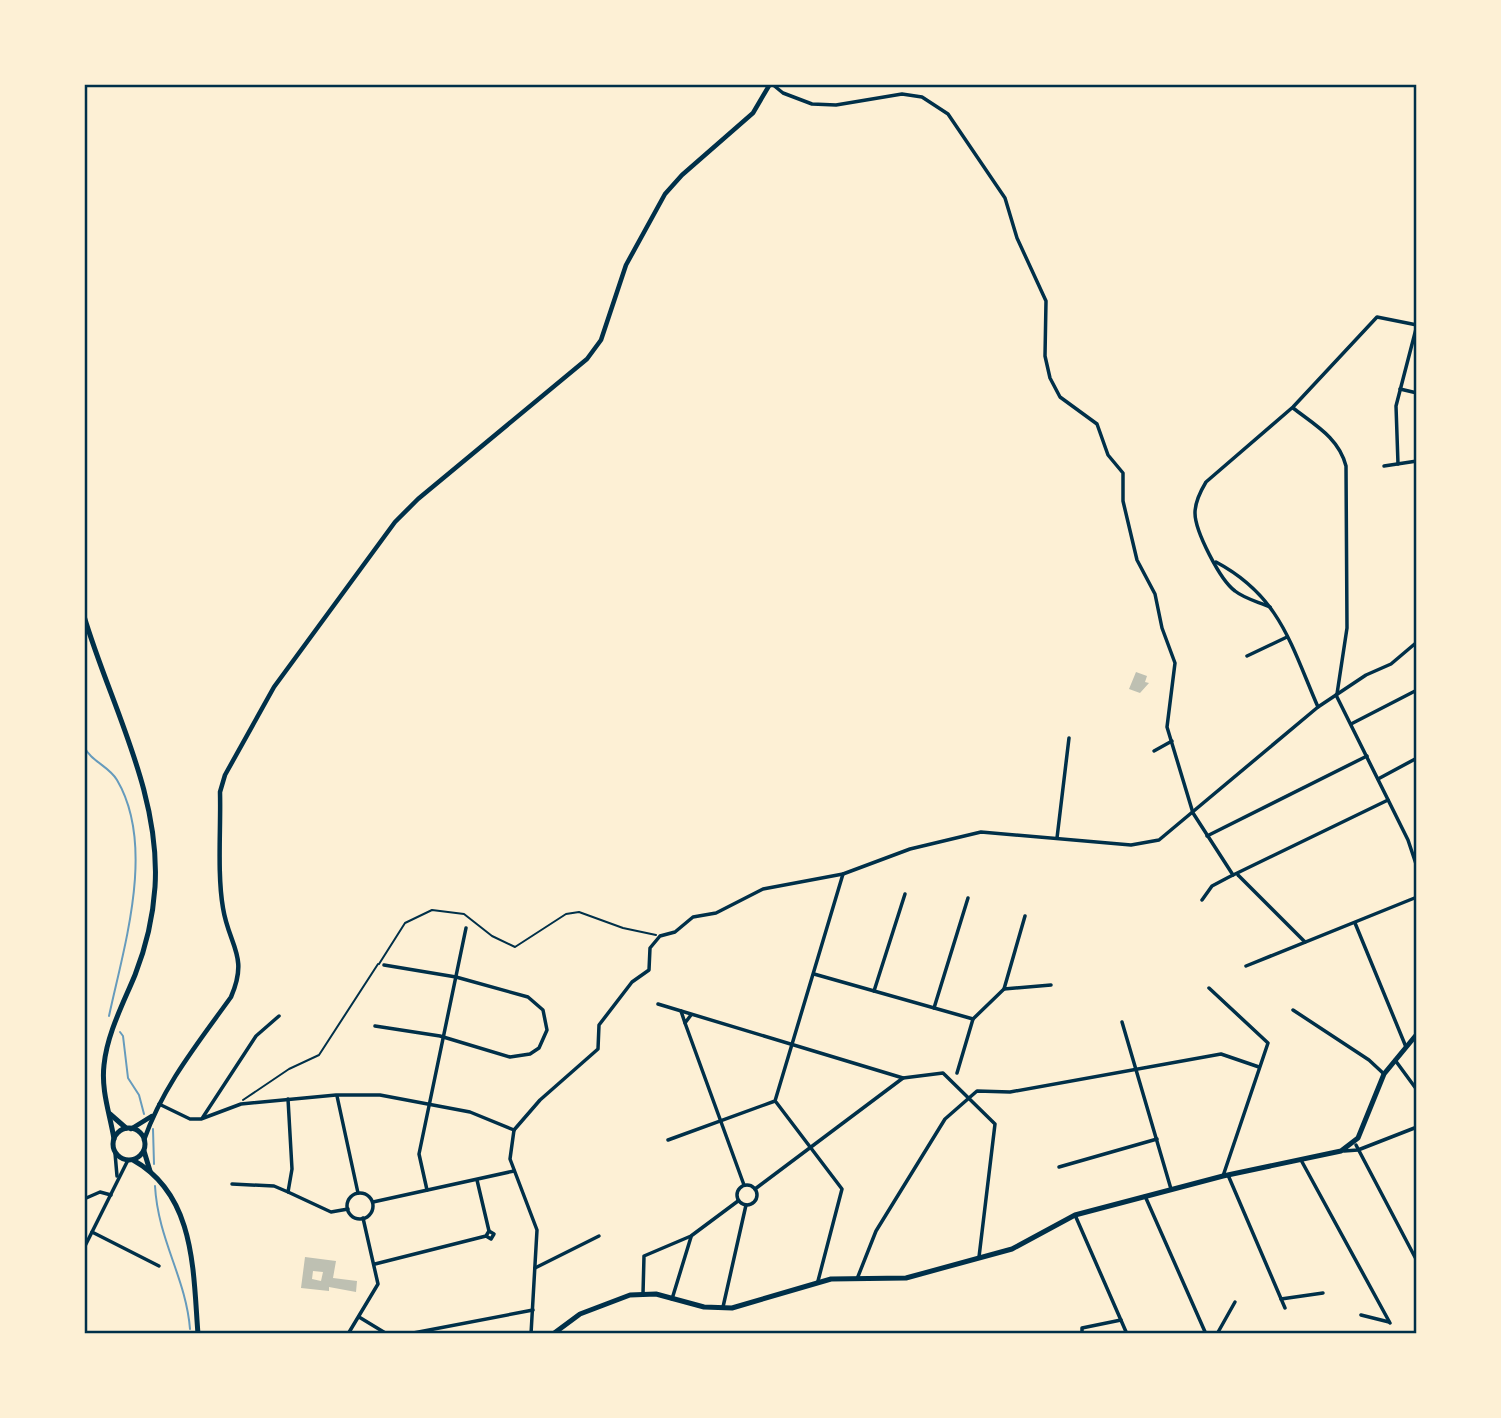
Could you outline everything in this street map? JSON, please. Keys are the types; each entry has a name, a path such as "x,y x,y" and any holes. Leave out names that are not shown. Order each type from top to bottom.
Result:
{"main road":[{"path":"84,616 141,782 150,814 155,850 155,887 149,930 105,1058 103,1085 115,1153 150,1171 173,1200 184,1221 191,1252 197,1334"},
{"path":"553,1334 595,1307 643,1293 723,1309 760,1302 818,1281 906,1278 1019,1246 1075,1215 1225,1175 1355,1147 1384,1074 1417,1034"},
{"path":"110,1114 144,1140 150,1171"},
{"path":"114,1139 129,1129"},
{"path":"130,1160 144,1149"}],"street":[{"path":"144,1140 159,1104 237,984 240,960 223,908 220,792 225,775 274,687 405,510 594,350 626,265 666,194 682,175 753,113 771,84 783,93 812,104 836,105 902,94 922,97 948,114 1004,198 1017,238 1046,301 1045,356 1050,378 1060,397 1097,424 1108,455 1123,473 1123,501 1137,560 1155,594 1162,628 1175,663 1167,727 1194,813 1207,836 1236,875 1305,942"},
{"path":"1270,607 1233,590 1214,561 1196,524 1195,510 1199,494 1206,482 1293,407 1377,317 1417,325 1396,406 1398,464"},
{"path":"1400,389 1417,393"},
{"path":"1293,407 1333,440 1342,452 1346,466 1347,628 1336,694 1388,800 1417,867"},
{"path":"1384,466 1417,461"},
{"path":"1214,561 1252,584 1270,607 1287,637 1318,707"},
{"path":"1247,656 1287,637"},
{"path":"531,1334 536,1222 510,1159 514,1130 540,1100 598,1049 599,1025 632,982 649,970 650,948 660,936 675,932 693,917 716,913 763,889 842,874 910,849 981,832 1131,845 1160,840 1318,707 1366,675 1391,664 1417,642"},
{"path":"1351,724 1417,690"},
{"path":"1057,838 1069,738"},
{"path":"1154,751 1172,741"},
{"path":"1207,836 1367,756"},
{"path":"1378,779 1417,758"},
{"path":"1202,900 1212,886 1388,800"},
{"path":"775,1101 842,874"},
{"path":"874,991 905,894"},
{"path":"1246,966 1417,897"},
{"path":"934,1008 968,898"},
{"path":"957,1073 974,1019 1004,989 1025,916"},
{"path":"1355,922 1406,1047"},
{"path":"427,1190 419,1154 466,928"},
{"path":"375,1026 443,1037 521,1057 539,1048 548,1030 543,1010 528,997 456,976 381,964"},
{"path":"814,974 974,1019"},
{"path":"1004,989 1051,985"},
{"path":"1209,988 1268,1043 1225,1175 1285,1308"},
{"path":"658,1004 903,1078 943,1073 993,1119 995,1129 978,1259"},
{"path":"1293,1010 1370,1060 1384,1074"},
{"path":"681,1011 744,1185 755,1189"},
{"path":"685,1023 691,1014"},
{"path":"201,1118 256,1036 279,1016"},
{"path":"1122,1022 1171,1189"},
{"path":"857,1279 876,1231 945,1119 977,1091 1010,1092 1221,1054 1259,1067"},
{"path":"1395,1060 1417,1090"},
{"path":"890,1074 892,1086"},
{"path":"755,1189 903,1078"},
{"path":"159,1104 190,1119 201,1118 241,1104 337,1095 380,1095 430,1102 470,1112 514,1130"},
{"path":"337,1095 358,1193"},
{"path":"288,1099 292,1169 288,1192"},
{"path":"668,1140 775,1101"},
{"path":"775,1101 842,1189 818,1281"},
{"path":"129,1129 152,1116"},
{"path":"1417,1125 1411,1130 1355,1147 1417,1261"},
{"path":"1358,1138 1364,1146"},
{"path":"1059,1167 1157,1139"},
{"path":"115,1153 117,1178"},
{"path":"84,1248 117,1178 130,1160"},
{"path":"1301,1160 1389,1322 1361,1315"},
{"path":"373,1202 514,1171"},
{"path":"375,1264 486,1236 489,1231 477,1180"},
{"path":"232,1184 274,1186 331,1212 348,1209"},
{"path":"738,1201 738,1190 744,1185"},
{"path":"746,1205 755,1201 755,1189"},
{"path":"84,1199 100,1192 111,1195"},
{"path":"358,1193 368,1195 373,1202 371,1213 363,1218 354,1216 348,1209 350,1199 358,1193"},
{"path":"1145,1196 1206,1334"},
{"path":"738,1201 746,1205"},
{"path":"643,1293 644,1256 691,1236 738,1201"},
{"path":"723,1309 746,1205"},
{"path":"1075,1215 1127,1334"},
{"path":"348,1334 378,1284 363,1218"},
{"path":"486,1236 489,1240 494,1237 494,1233 489,1231"},
{"path":"92,1232 159,1266"},
{"path":"535,1268 599,1236"},
{"path":"672,1299 691,1236"},
{"path":"1281,1299 1323,1293"},
{"path":"1217,1334 1235,1302"},
{"path":"408,1334 533,1310"},
{"path":"358,1317 387,1334"},
{"path":"1082,1334 1082,1328 1121,1320"}],"path":[{"path":"241,1104 244,1098 289,1069 319,1055 381,964 405,923 432,910 464,914 492,936 515,947 566,914 579,912 623,929 660,936"}],"building":[{"path":"1136,672 1147,676 1145,682 1149,683 1140,693 1129,689"},
{"path":"305,1257 336,1261 333,1278 357,1281 356,1292 329,1287 329,1291 301,1288","holes":["313,1271 323,1272 321,1281 312,1279"]}],"waterway":[{"path":"84,746 117,780 128,806 134,835 136,865 133,897 109,1016"},
{"path":"120,1032 123,1036 128,1078 139,1095 144,1114"},
{"path":"153,1129 154,1164"},
{"path":"155,1186 161,1224 183,1293 190,1329"}]}
